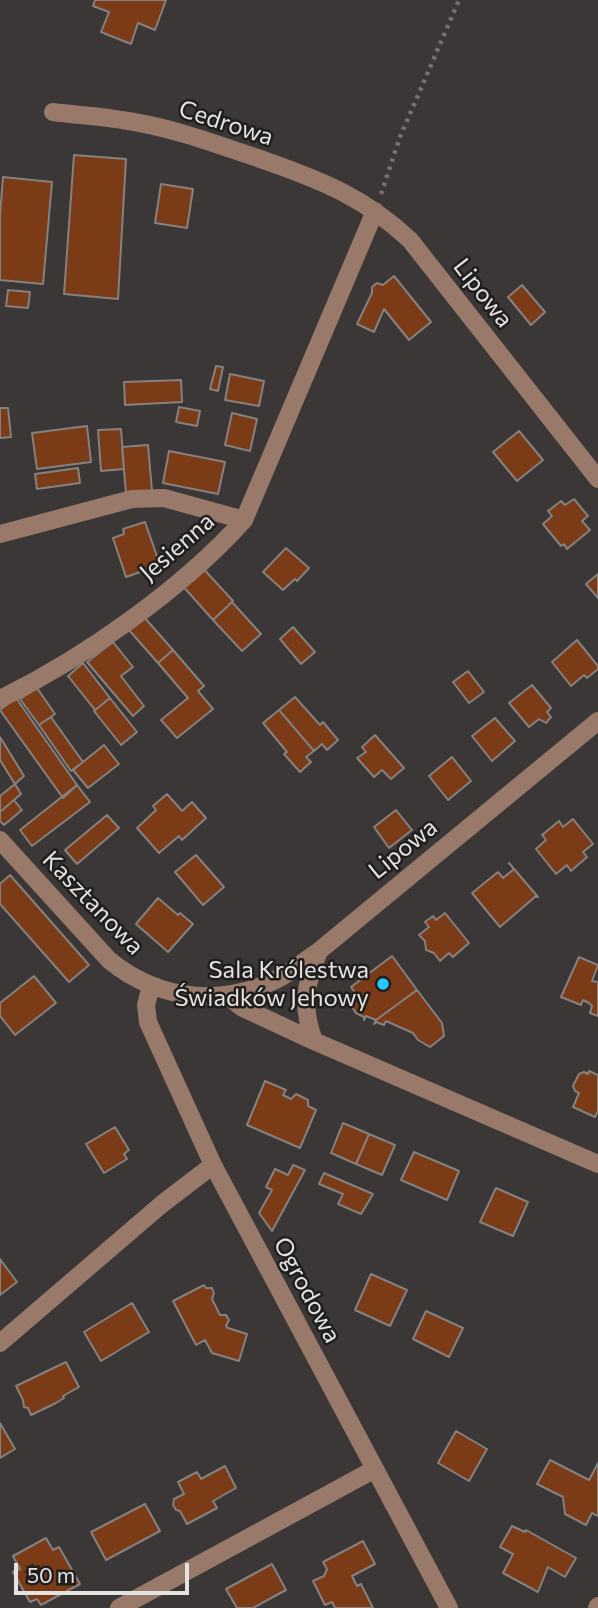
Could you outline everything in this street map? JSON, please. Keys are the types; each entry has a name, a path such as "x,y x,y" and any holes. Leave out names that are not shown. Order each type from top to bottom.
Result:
{"street":[{"name":"Cedrowa","path":"53,113 123,120 203,139 315,178 351,195 375,211"},
{"name":"Lipowa","path":"375,211 410,240 598,479"},
{"path":"243,520 375,211"},
{"name":"Jesienna","path":"0,534 132,499 164,498 243,520 218,549 112,632 0,699"},
{"name":"Lipowa","path":"228,996 256,988 284,975 318,951 598,721"},
{"name":"Kasztanowa","path":"0,840 109,960 127,974 151,986 194,995 228,996"},
{"path":"314,1041 304,1003 318,951"},
{"name":"Ogrodowa","path":"151,986 146,1005 148,1022 213,1165 449,1608"},
{"path":"228,996 241,1007 314,1041 598,1164"},
{"path":"0,1343 162,1204 213,1165"},
{"path":"118,1608 375,1469"}],"path":[{"path":"375,211 400,137 459,0"}],"building":[{"path":"95,0 166,0 155,30 138,23 131,44 101,32 109,12 93,6"},
{"path":"74,155 126,159 118,299 64,294"},
{"path":"3,177 52,182 43,284 0,280"},
{"path":"161,184 193,189 187,228 155,223"},
{"path":"394,276 431,322 409,340 384,309 374,332 357,324 372,293 372,287 377,283 383,285"},
{"path":"522,285 545,312 531,325 508,297"},
{"path":"8,290 30,292 28,308 6,306"},
{"path":"216,366 223,367 218,391 210,389"},
{"path":"230,374 264,381 259,406 225,400"},
{"path":"181,380 182,402 125,405 124,382"},
{"path":"179,407 200,411 197,426 176,422"},
{"path":"0,408 8,408 11,437 0,438"},
{"path":"232,413 257,419 250,451 225,445"},
{"path":"87,426 91,462 37,469 32,433"},
{"path":"121,429 124,469 101,471 98,430"},
{"path":"519,431 543,460 517,481 493,452"},
{"path":"148,445 152,491 126,493 122,447"},
{"path":"169,451 225,462 218,494 163,483"},
{"path":"78,468 80,483 37,489 35,474"},
{"path":"574,499 588,516 582,521 590,530 567,549 564,544 561,546 543,524 552,516 548,511 561,501 565,505"},
{"path":"145,522 160,565 126,577 113,538 124,534 123,529"},
{"path":"286,548 309,568 297,581 295,579 283,590 263,572"},
{"path":"201,566 233,601 213,620 181,584"},
{"path":"598,574 598,598 586,584"},
{"path":"232,602 261,634 242,651 213,620"},
{"path":"144,617 173,650 158,663 129,630"},
{"path":"293,627 315,652 301,664 280,639"},
{"path":"577,640 598,669 587,678 584,675 571,686 552,662"},
{"path":"113,642 133,667 121,676 144,706 133,716 87,662"},
{"path":"173,650 204,686 198,691 213,709 177,738 161,720 188,698 158,663"},
{"path":"83,663 110,698 95,710 68,676"},
{"path":"468,671 484,692 469,703 453,682"},
{"path":"532,685 551,708 547,712 551,717 546,723 539,719 529,727 509,703"},
{"path":"37,688 55,714 39,725 20,699"},
{"path":"295,697 320,725 323,722 338,740 327,750 322,744 314,751 279,710"},
{"path":"16,698 77,785 63,798 0,710"},
{"path":"110,698 137,732 121,745 94,711"},
{"path":"279,710 314,751 306,757 311,762 300,772 263,723"},
{"path":"51,717 83,762 71,771 39,725"},
{"path":"495,718 515,741 492,761 472,736"},
{"path":"375,735 404,768 391,779 382,770 374,777 357,758 366,752 362,747"},
{"path":"0,737 24,776 15,784 0,760"},
{"path":"104,745 119,764 88,788 73,770"},
{"path":"452,757 471,781 448,800 429,776"},
{"path":"15,784 21,794 0,812 0,796"},
{"path":"77,785 90,802 32,846 20,830"},
{"path":"167,794 182,811 192,802 206,818 182,840 179,836 159,853 137,828 156,810 153,806"},
{"path":"14,800 22,810 4,825 0,821 0,812"},
{"path":"396,810 412,830 389,848 374,827"},
{"path":"107,815 119,828 77,864 65,850"},
{"path":"573,819 593,844 583,852 587,857 571,871 567,865 556,874 536,849 546,840 542,835 559,821 563,827"},
{"path":"196,855 224,887 203,905 175,872"},
{"path":"509,863 538,897 500,927 472,893 498,872 503,878 514,869"},
{"path":"10,875 89,965 69,982 0,904 0,884"},
{"path":"158,898 193,924 168,952 136,924"},
{"path":"445,913 469,943 453,957 449,953 440,961 434,953 426,950 425,941 419,935 429,927 425,922 433,916 436,920"},
{"path":"392,956 417,990 376,1020 366,1016 364,1020 346,998 355,993 351,987"},
{"path":"579,957 598,965 592,981 598,982 598,1016 590,1013 592,1006 589,1003 583,1000 581,1005 561,997"},
{"path":"34,976 56,1003 15,1035 0,1016 0,1003"},
{"path":"417,990 442,1023 444,1036 430,1047 418,1040 413,1033 386,1021 384,1025 376,1022 374,1024 376,1020"},
{"path":"589,1071 598,1075 598,1111 595,1117 573,1107 579,1093 573,1086 579,1074 588,1074"},
{"path":"265,1081 286,1090 283,1095 291,1099 296,1094 308,1100 308,1106 316,1110 300,1148 247,1125"},
{"path":"343,1123 369,1134 356,1164 331,1153"},
{"path":"115,1127 129,1150 124,1154 127,1159 104,1173 86,1144"},
{"path":"369,1134 395,1145 382,1175 356,1164"},
{"path":"414,1152 459,1171 447,1200 401,1180"},
{"path":"293,1165 305,1170 272,1231 259,1213 272,1190 266,1187 275,1169 288,1175"},
{"path":"324,1173 373,1194 361,1214 338,1204 343,1194 319,1184"},
{"path":"496,1188 528,1202 513,1236 480,1222"},
{"path":"0,1259 17,1282 0,1295"},
{"path":"371,1274 407,1290 390,1326 355,1310"},
{"path":"204,1285 206,1288 212,1288 212,1299 220,1315 226,1315 229,1320 226,1326 247,1334 239,1361 212,1353 205,1340 196,1345 173,1301"},
{"path":"132,1303 149,1332 101,1361 84,1332"},
{"path":"426,1311 463,1328 449,1357 413,1339"},
{"path":"66,1362 79,1387 56,1403 31,1415 28,1408 24,1407 16,1386"},
{"path":"0,1423 15,1449 0,1458"},
{"path":"456,1431 487,1449 469,1481 438,1463"},
{"path":"550,1460 589,1480 598,1463 598,1516 592,1513 586,1525 565,1514 563,1497 537,1484"},
{"path":"225,1466 236,1488 213,1501 217,1508 187,1524 173,1505 174,1499 184,1494 178,1482 197,1472 201,1479"},
{"path":"145,1504 160,1531 106,1560 91,1532"},
{"path":"512,1526 525,1532 526,1530 576,1558 565,1577 548,1567 538,1592 503,1573 513,1554 500,1547"},
{"path":"46,1538 53,1550 59,1547 80,1584 41,1605 37,1599 30,1602 13,1572 20,1569 13,1556"},
{"path":"363,1541 375,1564 352,1576 357,1586 361,1584 373,1608 335,1608 332,1602 325,1605 313,1581 324,1576 327,1569 323,1562"},
{"path":"272,1564 286,1590 253,1608 237,1608 226,1589"}],"place":[{"name":"Sala Królestwa Świadków Jehowy","path":"383,984"}]}
